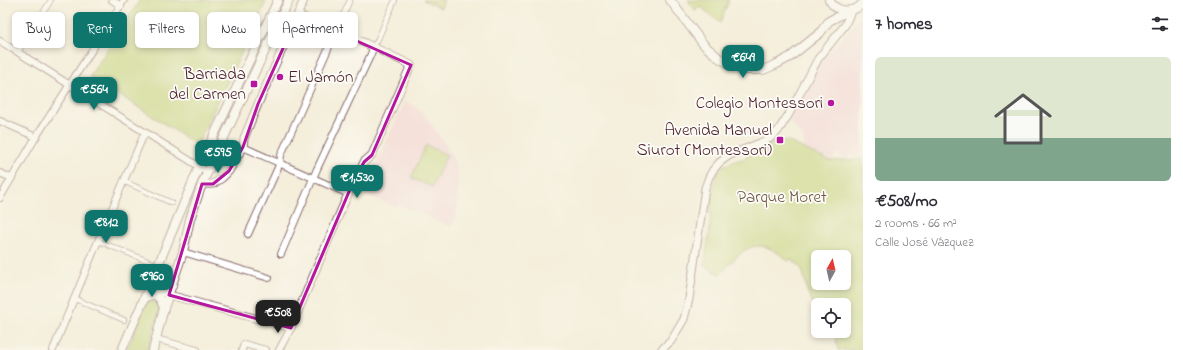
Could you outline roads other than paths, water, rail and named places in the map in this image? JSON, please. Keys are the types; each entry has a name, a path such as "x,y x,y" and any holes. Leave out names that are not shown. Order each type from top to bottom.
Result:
{"main road":[{"path":"122,350 199,167 278,0"},
{"path":"153,350 164,308 183,252 190,219 202,184 289,0"},
{"path":"670,0 704,45 719,58 731,65 747,70 763,70 790,57 820,33 829,20 856,9 863,3"},
{"path":"829,20 830,1"},
{"path":"830,1 835,7 841,10 849,11"},
{"path":"156,269 153,282 155,288 158,291 166,291 172,286"},
{"path":"144,299 151,295 156,295 162,301 164,308"}],"street":[{"path":"18,52 51,0"},
{"path":"0,198 36,136 122,3 112,0"},
{"path":"299,12 304,0"},
{"path":"345,12 350,0"},
{"path":"281,254 313,178 396,0"},
{"path":"661,350 671,341 684,319 689,299 705,188 709,177 720,162 730,155 760,144 778,131 818,58 845,26 849,11"},
{"path":"0,41 208,172"},
{"path":"279,350 291,328 348,194 364,162 372,155 411,65 358,41"},
{"path":"202,184 213,184 229,171 243,147 244,138 283,48"},
{"path":"248,234 280,164 281,155 328,48"},
{"path":"0,121 36,136"},
{"path":"53,350 123,181 145,132"},
{"path":"243,147 348,194"},
{"path":"0,173 11,178"},
{"path":"123,181 172,203"},
{"path":"98,241 156,269"},
{"path":"183,252 269,278"},
{"path":"169,295 291,328"},
{"path":"75,299 124,320"},
{"path":"156,339 197,350"},
{"path":"242,350 244,344 266,350"}],"place":[{"name":"El Jamón","path":"280,77"},
{"name":"Barriada del Carmen","path":"254,84"},
{"name":"Colegio Montessori","path":"831,103"},
{"name":"Avenida Manuel Siurot (Montessori)","path":"780,140"}],"park label":[{"name":"Parque Moret","path":"782,197"}]}
